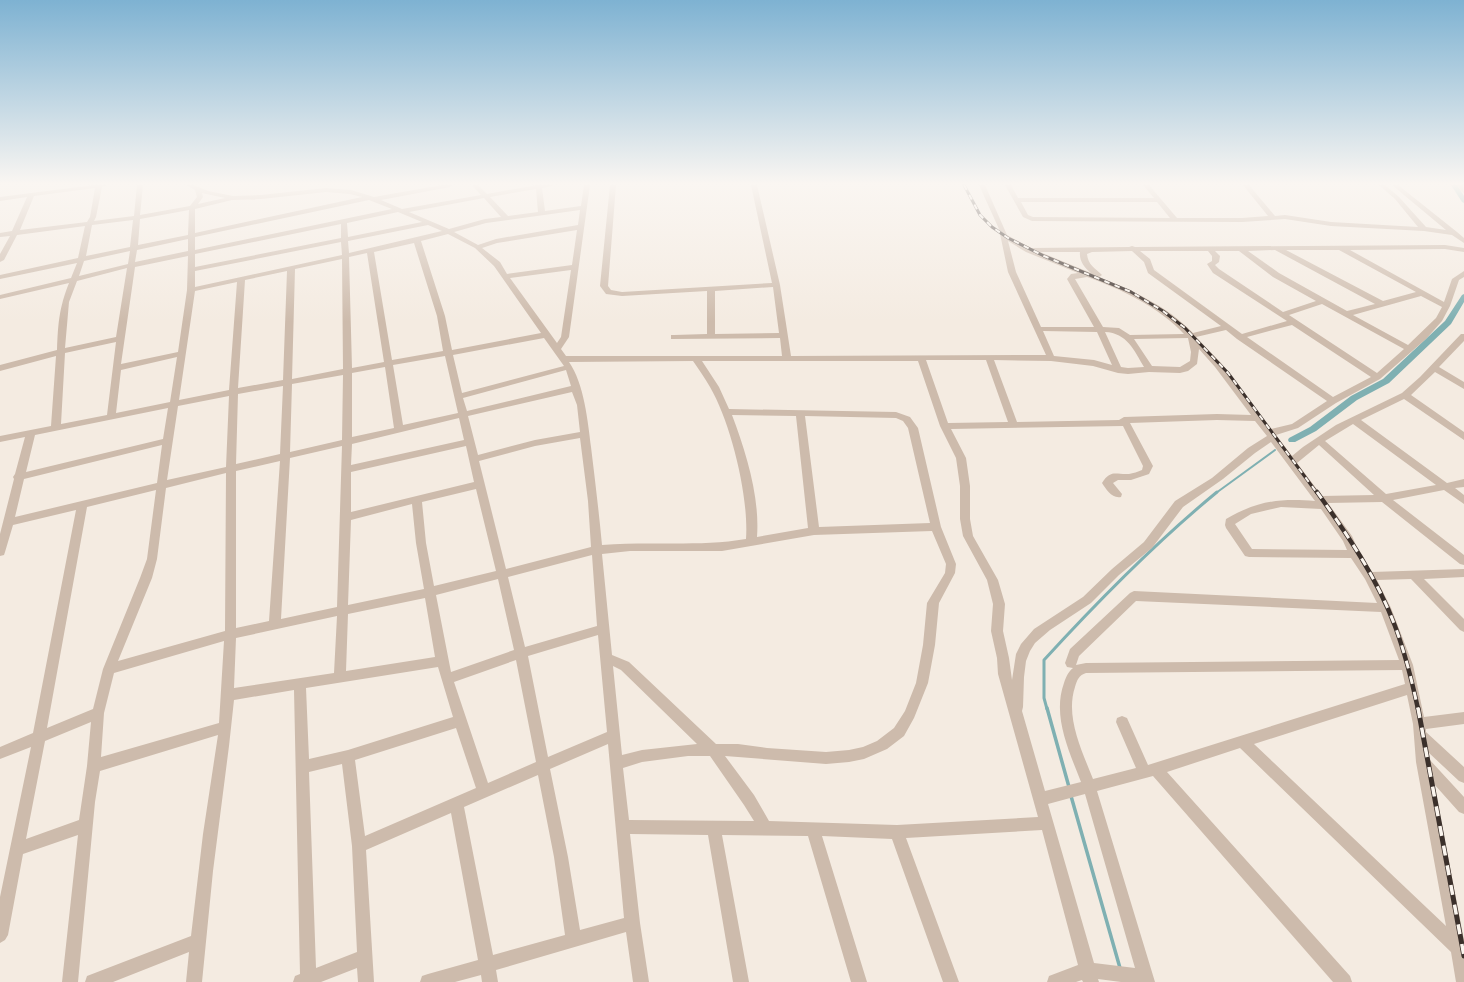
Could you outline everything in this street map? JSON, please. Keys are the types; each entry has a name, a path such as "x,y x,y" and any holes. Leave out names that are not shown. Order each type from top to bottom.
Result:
{"street":[{"path":"0,260 15,231"},
{"path":"0,236 31,231"},
{"path":"56,427 63,313 82,258 88,231"},
{"path":"111,416 120,340 132,265 135,231"},
{"path":"70,982 86,825 94,766 98,713 109,669 149,571 152,559 167,441 191,290 193,231"},
{"path":"0,277 209,231"},
{"path":"0,297 132,265 297,231"},
{"path":"340,677 347,517 346,470 348,335 344,231"},
{"path":"191,270 389,231"},
{"path":"447,231 477,247 492,259 506,276 566,363 581,405 597,550 603,630 632,923 641,982"},
{"path":"191,290 454,231"},
{"path":"477,247 496,241 558,231"},
{"path":"557,349 565,337 580,231"},
{"path":"609,231 604,286 612,294 776,285"},
{"path":"764,231 776,285 787,358"},
{"path":"1002,231 1012,272 1051,358"},
{"path":"1438,231 1455,233"},
{"path":"1452,231 1464,241"},
{"path":"1004,236 1029,250 1110,283 1142,299 1160,310 1192,336 1218,365 1348,539 1354,554 1369,576 1386,608 1407,665 1420,730 1423,762 1453,922 1461,944 1464,981"},
{"path":"418,240 441,316 448,352 460,396 463,414 521,652 561,857 574,940"},
{"path":"1029,250 1092,248 1339,247 1445,247 1464,250"},
{"path":"1339,247 1446,306"},
{"path":"1092,248 1083,253 1085,262 1092,270 1110,283"},
{"path":"1132,248 1147,261 1152,271 1227,327 1333,401"},
{"path":"1208,248 1216,256 1215,262 1212,264 1212,267 1216,271 1377,377"},
{"path":"1240,248 1276,275 1409,349"},
{"path":"1276,248 1382,304"},
{"path":"370,250 383,328 387,364 399,429"},
{"path":"506,276 575,266"},
{"path":"275,624 285,456 291,268"},
{"path":"1017,715 1016,689 1019,669 1024,648 1033,638 1047,625 1074,610 1088,599 1119,568 1152,541 1180,504 1219,477 1244,455 1271,435 1295,426 1333,401 1377,377 1423,337 1439,319 1446,306 1456,279 1464,273"},
{"path":"1088,275 1074,276 1071,279 1100,330 1118,370"},
{"path":"194,982 197,941 228,695 231,634 231,468 234,358 241,279"},
{"path":"711,289 711,336"},
{"path":"1346,314 1422,293"},
{"path":"1282,315 1322,301"},
{"path":"1240,336 1292,322"},
{"path":"1128,337 1192,336 1227,327"},
{"path":"1038,329 1116,330 1128,337 1135,345 1148,368"},
{"path":"0,439 174,403 546,335"},
{"path":"674,337 784,335"},
{"path":"460,396 566,363 787,358 1051,358 1094,363 1118,370 1136,371 1148,368 1180,370 1191,366 1194,362 1195,357 1192,336"},
{"path":"1291,462 1306,449 1339,427 1405,395 1434,368 1464,336"},
{"path":"0,368 60,352 120,340"},
{"path":"117,368 182,354"},
{"path":"921,358 945,426 961,458 964,470 965,519 968,536 992,580 999,604 997,631 1008,692 1046,797 1047,823 1091,974"},
{"path":"989,358 1014,425"},
{"path":"696,359 715,388 726,412 742,466 752,513 753,531 751,542"},
{"path":"1434,368 1464,386"},
{"path":"9,522 231,468 576,388"},
{"path":"1405,395 1464,437"},
{"path":"616,763 664,752 713,750 738,750 767,754 826,758 864,753 882,745 899,732 910,714 922,683 929,645 934,603 950,573 950,564 936,527 913,428 909,421 904,416 896,415 726,412"},
{"path":"800,414 814,531"},
{"path":"1117,494 1107,483 1116,476 1124,479 1138,476 1146,472 1148,466 1124,420 1217,417 1258,418"},
{"path":"1354,420 1464,500"},
{"path":"945,426 1126,423"},
{"path":"0,550 9,522 18,477 31,433"},
{"path":"475,459 535,443 584,434"},
{"path":"18,477 167,441"},
{"path":"1320,441 1384,498 1463,558"},
{"path":"346,470 470,442"},
{"path":"1354,554 1249,553 1230,525 1230,522 1248,511 1281,503 1322,503 1384,498 1464,483"},
{"path":"347,517 480,484"},
{"path":"417,500 421,543 442,661 484,792"},
{"path":"0,935 39,737 82,504"},
{"path":"109,669 231,634 430,592 597,550 630,547 722,547 814,531 936,527"},
{"path":"1369,576 1464,573"},
{"path":"1413,574 1464,627"},
{"path":"1071,662 1074,653 1134,596 1386,608"},
{"path":"447,679 521,652 603,630"},
{"path":"606,658 625,666 713,750 749,800 766,829"},
{"path":"228,695 442,661"},
{"path":"1055,982 1091,974 1142,978 1071,739 1067,717 1066,695 1073,675 1080,669 1407,665"},
{"path":"300,684 305,980 365,956"},
{"path":"1046,797 1150,770 1411,688"},
{"path":"0,753 98,713"},
{"path":"1420,730 1464,718"},
{"path":"302,767 348,756 460,721"},
{"path":"1122,722 1150,770 1344,982"},
{"path":"94,766 225,727"},
{"path":"1420,730 1464,776"},
{"path":"359,846 614,735"},
{"path":"1242,741 1461,944"},
{"path":"348,756 359,846 366,982"},
{"path":"1423,762 1464,808"},
{"path":"456,804 488,965 490,982"},
{"path":"623,827 813,829 897,832 1047,823"},
{"path":"17,849 86,825"},
{"path":"714,829 741,982"},
{"path":"813,829 859,982"},
{"path":"897,832 951,982"},
{"path":"428,982 632,923"},
{"path":"93,982 197,941"}],"waterway":[{"path":"1292,440 1313,429 1354,398 1386,381 1448,322 1464,296"},
{"path":"1216,493 1275,450"},
{"path":"1047,709 1044,698 1044,660 1085,616 1171,531 1217,492"},
{"path":"1047,708 1069,787"},
{"path":"1071,796 1120,968"}],"railway":[{"path":"998,231 1008,238 1044,256 1131,292 1163,311 1185,328 1228,373 1317,493"},
{"path":"1317,492 1360,557 1388,608 1405,657 1418,709"},
{"path":"1418,708 1464,956"}]}
